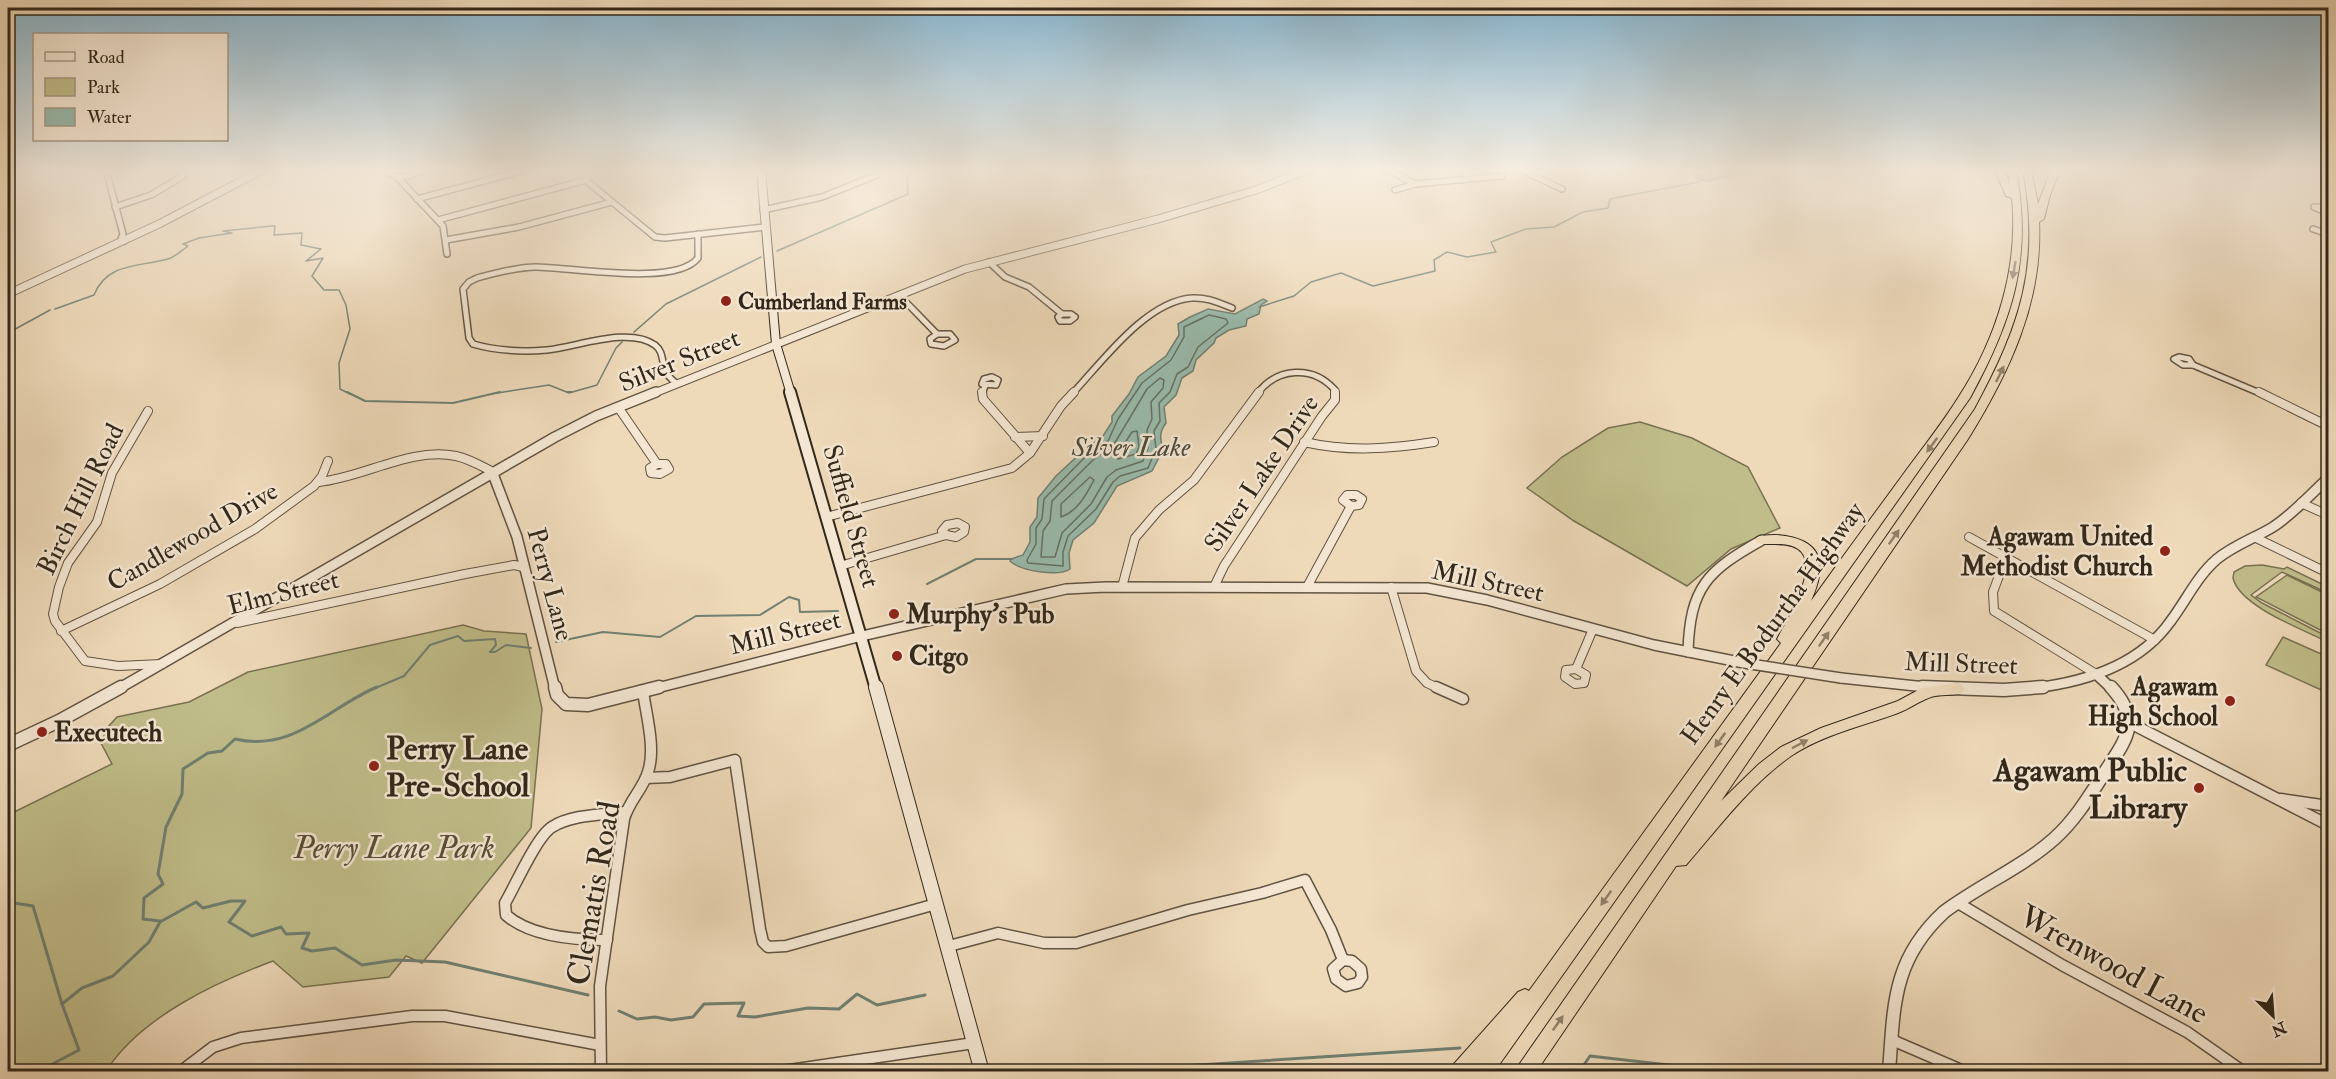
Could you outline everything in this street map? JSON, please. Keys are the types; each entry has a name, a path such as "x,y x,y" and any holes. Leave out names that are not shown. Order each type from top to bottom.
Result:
{"highway":[{"path":"2014,220 2017,246"},
{"name":"Henry E Bodurtha Highway","path":"1482,1071 1964,398 2000,326 2011,288 2017,246 2018,220"},
{"name":"Henry E Bodurtha Highway","path":"1526,1071 1985,403 2010,353 2021,321 2032,277 2035,220"},
{"path":"2035,236 2038,220"},
{"path":"1742,710 1787,633 1814,577 1814,560 1805,549 1786,541 1762,540"},
{"path":"1628,921 1737,794 1776,759 1812,738 1904,705 1927,692 1957,689"},
{"path":"1460,1071 1574,943"}],"main road":[{"name":"Suffield Street","path":"764,220 776,344 862,636 982,1071"},
{"name":"Suffield Street","path":"974,1043 977,1071"}],"street":[{"path":"118,220 123,238"},
{"path":"8,294 123,238 137,235 166,220"},
{"path":"438,220 443,226 447,254"},
{"path":"446,240 544,220"},
{"path":"634,220 658,238 765,227"},
{"name":"Silver Street","path":"237,623 583,422 899,295 989,262 1153,220"},
{"path":"2313,229 2328,234"},
{"path":"677,384 665,371 658,348 650,342 634,337 614,336 573,347 539,349 507,349 473,344 469,338 463,289 467,283 476,278 533,267 632,274 680,269 693,264 697,259 698,234"},
{"path":"989,262 1005,277 1029,287 1062,314"},
{"path":"899,295 937,334"},
{"path":"826,517 1001,472 1016,465 1030,453 1065,401 1142,320 1178,301 1192,298 1210,299 1232,308"},
{"path":"2193,365 2263,394 2328,426"},
{"name":"Silver Lake Drive","path":"1122,587 1128,557 1135,538 1159,510 1194,480 1269,379 1285,374 1304,373 1321,378 1335,390 1335,400 1304,442 1224,566 1214,587"},
{"path":"985,386 982,392 984,402 1030,453"},
{"path":"618,407 657,464"},
{"name":"Birch Hill Road","path":"148,411 112,473 97,522 64,573 53,614 61,631 85,661 118,666 165,663"},
{"path":"1015,437 1043,436"},
{"path":"1304,442 1330,448 1362,451 1434,442"},
{"path":"319,482 351,478 400,461 433,454 460,457 494,473"},
{"path":"319,482 328,461"},
{"name":"Perry Lane","path":"494,473 517,537 557,695 566,704"},
{"name":"Mill Street","path":"566,704 584,705 1046,593 1082,588 1122,587 1391,587 1459,592 1593,629 1744,663 1841,678 1957,689 2031,688 2096,674 2126,661 2155,640 2214,562 2280,521 2328,478"},
{"name":"Candlewood Drive","path":"61,631 150,589 227,546 319,482"},
{"path":"2301,503 2328,515"},
{"path":"1307,587 1351,506"},
{"path":"840,566 946,535"},
{"path":"1969,537 2155,640"},
{"path":"2254,537 2328,573"},
{"path":"1688,652 1688,621 1699,591 1722,565 1762,540"},
{"path":"1889,1071 1900,981 1910,953 1931,924 1958,903 2046,846 2066,827 2121,749 2132,724 2129,712 2122,701 2096,674 1994,611 1991,606 1993,597 2006,557"},
{"name":"Elm Street","path":"8,745 59,721 237,623 465,574 514,565 523,567"},
{"path":"1391,587 1416,671 1427,683 1462,699"},
{"path":"1576,669 1578,659 1588,645 1593,629"},
{"name":"Clematis Road","path":"601,1071 600,986 626,812 629,800 646,778 650,764 643,691"},
{"path":"2132,724 2328,825"},
{"path":"646,778 670,777 735,760 759,924 763,942 768,946 786,946 936,904"},
{"path":"2273,798 2328,806"},
{"path":"607,940 573,939 514,922 506,915 505,903 542,837 552,827 568,820 626,812"},
{"path":"949,946 998,933 1013,934 1044,943 1076,943 1188,910 1262,893 1305,880 1331,930 1343,960"},
{"name":"Wrenwood Lane","path":"1958,903 2024,944 2194,1036 2226,1056 2244,1071"},
{"path":"180,1071 213,1047 241,1038 412,1016 445,1016 600,1045"},
{"path":"1892,1040 1966,1071"},
{"path":"776,1071 974,1043"}],"green space":[{"path":"1640,422 1692,438 1748,467 1780,528 1731,549 1687,586 1574,521 1527,488 1562,457 1608,428"},
{"path":"2262,565 2284,569 2287,567 2328,587 2328,593 2282,572 2251,595 2328,637 2328,642 2259,607 2238,588 2233,578 2234,572 2245,566"},
{"path":"2287,575 2328,595 2328,634 2256,597"},
{"name":"Perry Lane Park","path":"463,625 484,631 526,634 542,709 531,828 422,963 406,956 389,977 303,987 273,961 203,991 180,1004 139,1034 106,1071 8,1071 8,815 112,764 101,743 108,727 117,717 189,702 248,672"},
{"path":"2283,637 2328,657 2328,693 2266,665"}],"water":[{"name":"Silver Lake","path":"1263,299 1267,301 1261,305 1259,314 1247,319 1246,326 1229,330 1216,338 1214,343 1196,360 1193,371 1182,378 1176,395 1164,407 1166,423 1161,436 1163,450 1152,471 1117,486 1094,523 1073,540 1069,553 1070,569 1057,573 1040,572 1022,568 1010,561 1023,555 1030,542 1030,527 1037,517 1038,498 1056,476 1103,436 1112,422 1112,416 1129,394 1138,377 1166,356 1179,335 1178,324 1208,309 1235,314"}],"waterway":[{"path":"777,251 847,220"},
{"path":"1259,307 1294,296 1311,282 1341,273 1373,286 1435,271 1434,260 1447,252 1467,257 1496,252 1491,242 1526,229 1554,227 1567,220"},
{"path":"55,309 94,295 100,284 116,271 171,258 188,246 183,244 199,238 232,233 223,231 272,226 275,226 274,235 302,233 301,245 321,249 306,261 323,258 312,276 324,290 339,290 346,305 350,329 339,363 340,389 350,394"},
{"path":"634,332 666,304 761,257"},
{"path":"8,333 50,310"},
{"path":"492,394 549,385 569,393 597,385 616,348 622,342"},
{"path":"347,392 365,401 453,403 492,394"},
{"path":"492,394 500,392"},
{"path":"567,392 572,392"},
{"path":"927,584 976,559 1012,559"},
{"path":"556,642 603,632 660,637 696,616 760,615 789,597 799,600 800,612 838,611"},
{"path":"373,689 404,676 430,645 458,636 464,641 495,639 496,645 490,652 495,652 506,645 531,648"},
{"path":"373,689 377,687"},
{"path":"160,921 143,919 144,898 163,884 158,874 166,827 182,794 183,769 208,753 222,751 235,739 256,742 275,740 293,734 373,689"},
{"path":"62,1004 82,988 113,976 149,942 160,922 196,902 203,908 231,901 245,901 229,922 252,936 281,927 286,934 309,933 302,948 312,951 335,948 362,965 396,960 445,962 588,995"},
{"path":"8,902 33,906 62,1004"},
{"path":"619,1011 637,1019 655,1017 671,1020 693,1017 704,1004 744,1003 738,1016 755,1017 808,1008 839,1009 857,994 877,1005 925,995"},
{"path":"37,1072 79,1050 62,1004"},
{"path":"1091,1072 1460,1048"},
{"path":"1579,1072 1590,1056 1730,1072"}],"place":[{"name":"Cumberland Farms","path":"726,301"},
{"name":"Agawam United Methodist Church","path":"2165,551"},
{"name":"Murphy's Pub","path":"894,614"},
{"name":"Citgo","path":"897,656"},
{"name":"Agawam High School","path":"2230,701"},
{"name":"Executech","path":"42,732"},
{"name":"Perry Lane Pre-School","path":"374,766"},
{"name":"Agawam Public Library","path":"2199,788"}]}
